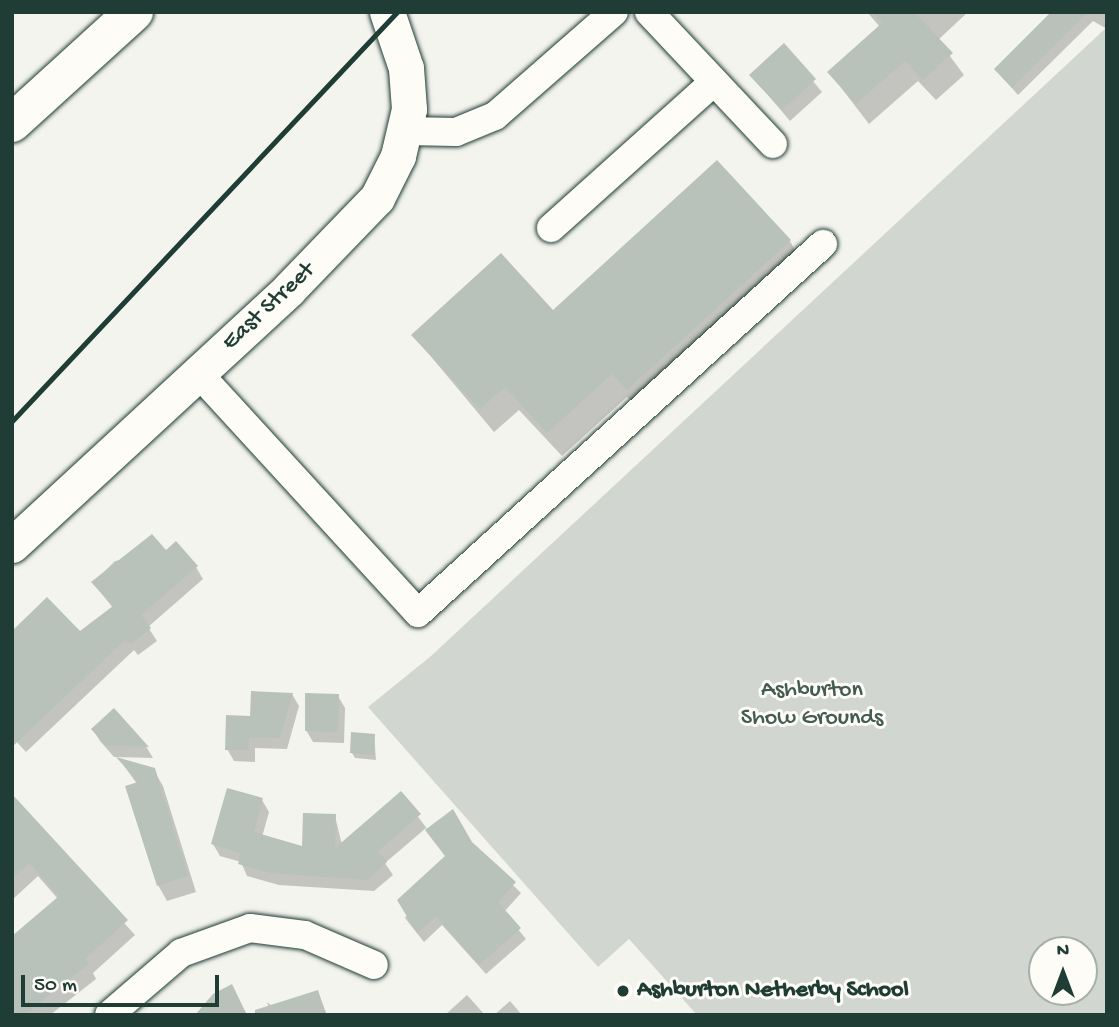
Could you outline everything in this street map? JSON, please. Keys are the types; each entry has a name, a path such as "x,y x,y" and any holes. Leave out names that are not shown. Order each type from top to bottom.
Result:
{"highway":[{"path":"12,123 134,12"}],"main road":[{"name":"East Street","path":"12,545 199,374 363,216 388,180 406,131 410,87 387,12"}],"street":[{"path":"406,131 456,132 495,116 614,12"},
{"path":"649,12 773,144"},
{"path":"551,228 714,82"},
{"path":"199,374 418,613 823,244"},
{"path":"109,1015 181,953 250,928 305,935 374,965"}],"green space":[{"name":"Ashburton Show Grounds","path":"1107,27 1107,1015 697,1015 629,939 598,967 368,707 431,656"}],"building":[{"path":"872,12 914,12 953,53 923,80 905,61 856,104 827,72 882,23"},
{"path":"1051,12 1088,12 1012,88 994,69"},
{"path":"784,43 816,79 782,110 749,75"},
{"path":"717,160 791,240 627,390 612,374 547,433 505,387 480,409 411,335 501,253 553,310"},
{"path":"152,534 166,550 176,541 198,566 141,615 151,628 130,645 126,639 12,747 12,631 47,597 80,631 113,606 91,582"},
{"path":"251,691 293,693 280,738 249,737 248,750 225,750 226,715 250,716"},
{"path":"305,693 339,694 338,732 305,731"},
{"path":"114,708 149,747 105,745 91,729"},
{"path":"351,732 375,734 374,755 350,753"},
{"path":"116,757 155,768 188,876 157,886 125,786 138,782"},
{"path":"227,788 263,798 254,832 302,846 303,813 336,814 335,848 401,791 421,814 378,851 387,862 367,880 271,873 238,864 241,853 211,844"},
{"path":"12,794 128,920 85,959 89,964 24,1015 12,1015 12,936 59,896 29,863 12,878"},
{"path":"453,809 472,842 516,882 498,902 521,928 479,965 436,916 417,933 397,900 445,856 425,830"},
{"path":"232,984 247,1015 195,1015 213,994"},
{"path":"318,990 326,1015 255,1015 255,1010"}],"railway":[{"path":"12,421 397,12"}],"place":[{"name":"Ashburton Netherby School","path":"623,991"}]}
